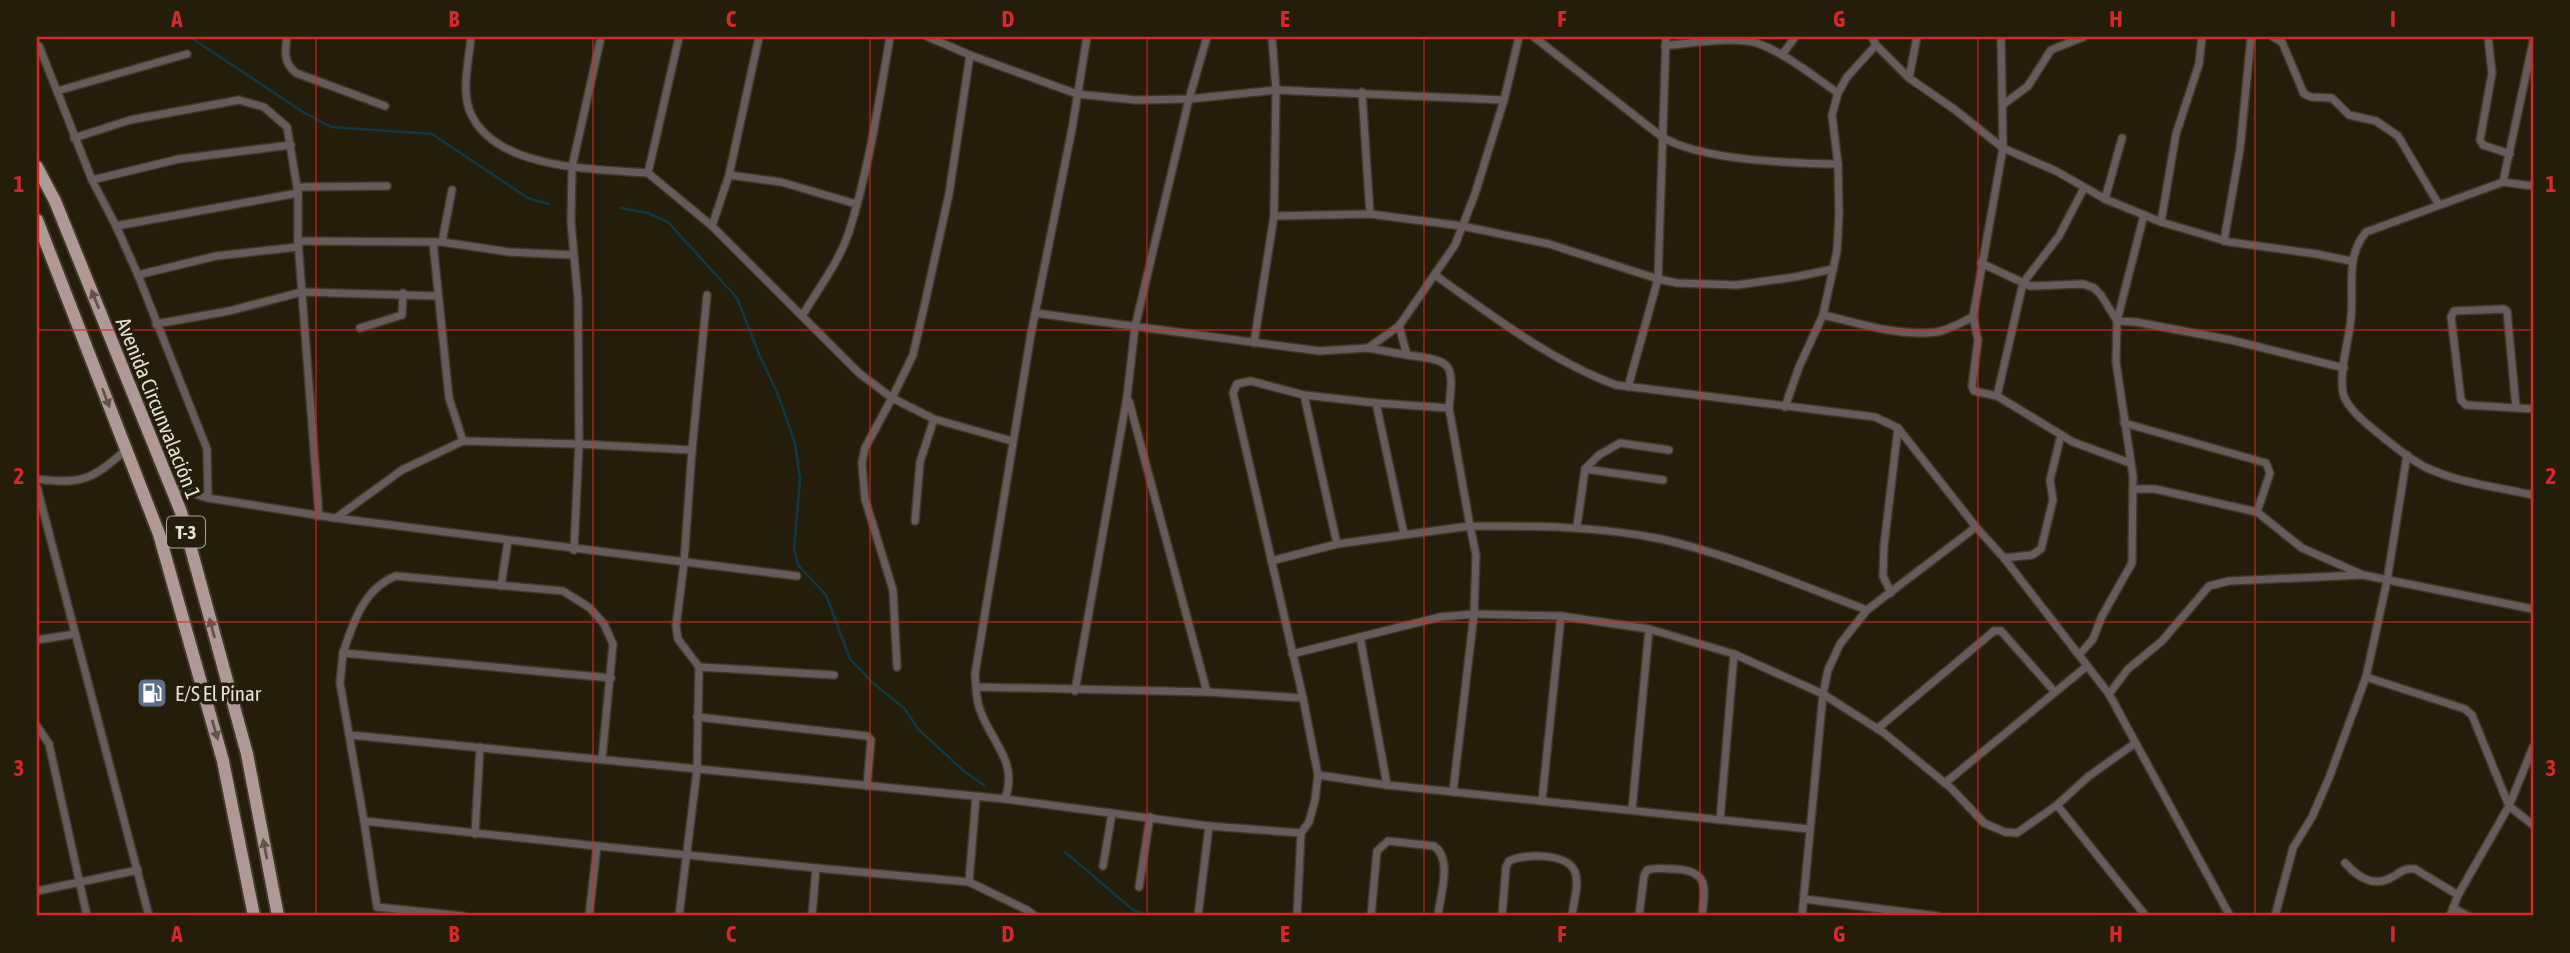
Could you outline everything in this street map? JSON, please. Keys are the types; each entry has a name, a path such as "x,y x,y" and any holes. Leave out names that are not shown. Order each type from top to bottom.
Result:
{"main road":[{"name":"Avenida Circunvalación 1","path":"37,167 55,201 173,487 247,754 278,916"},
{"name":"T-3","path":"37,220 159,534 223,761 254,916"}],"street":[{"path":"287,37 285,58 289,67 296,72 385,106"},
{"path":"471,37 467,97 471,116 485,133 507,150 548,163 572,167 648,173 712,226 859,373 891,398 934,419 1012,441"},
{"path":"574,550 579,444 578,299 573,255 572,167 601,37"},
{"path":"648,173 679,37"},
{"path":"712,226 729,175 759,37"},
{"path":"802,316 840,253 849,232 876,121 890,37"},
{"path":"928,37 1077,94 1136,100 1189,99 1276,90 1504,100"},
{"path":"1005,799 1010,785 1009,768 979,708 975,674 1012,441 1087,37"},
{"path":"1075,691 1128,397 1135,327 1189,99 1207,37"},
{"path":"1254,343 1274,216 1276,90 1272,37"},
{"path":"1368,348 1399,326 1455,245 1475,194 1504,100 1519,37"},
{"path":"1534,37 1662,137 1679,147 1738,157 1838,164"},
{"path":"1628,387 1658,279 1666,37"},
{"path":"1782,55 1795,37"},
{"path":"1872,37 1876,45 1909,78 2003,148 2056,171 2105,199 2161,222 2224,240 2351,261"},
{"path":"1909,78 1917,37"},
{"path":"2001,37 2003,148 1973,317 1978,340 1973,387 1976,392 1997,396 2073,442 2130,463"},
{"path":"2004,104 2028,86 2050,50 2083,37"},
{"path":"2161,222 2176,134 2200,64 2202,37"},
{"path":"2224,240 2241,149 2251,37"},
{"path":"2273,37 2281,42 2304,93 2311,97 2332,98 2349,115 2375,121 2398,136 2439,205"},
{"path":"2488,37 2492,73 2480,140 2483,145 2510,154"},
{"path":"1665,46 1706,42 1752,42 1782,55 1838,93"},
{"path":"2503,182 2533,42"},
{"path":"1785,407 1823,315 1833,269 1839,215 1838,164 1832,115 1838,93 1847,77 1876,45"},
{"path":"39,46 92,180 138,275 206,449 208,498"},
{"path":"57,91 187,54"},
{"path":"897,667 893,590 865,499 862,463 865,449 913,355 949,194 971,55"},
{"path":"1362,92 1370,214"},
{"path":"74,138 130,120 239,100 255,103 272,113 287,127 297,190 298,244 319,516"},
{"path":"2105,199 2122,138"},
{"path":"92,180 179,159 290,145"},
{"path":"729,175 781,182 856,204"},
{"path":"2533,186 2503,182 2367,232 2361,238 2351,261 2351,318 2343,395 2362,420 2426,467 2461,479 2533,495"},
{"path":"116,226 297,190 387,186"},
{"path":"1997,396 2023,283 2059,236 2084,188"},
{"path":"442,242 452,190"},
{"path":"1274,216 1370,214 1462,226 1549,244 1677,283 1737,285 1833,269"},
{"path":"2079,655 2093,639 2102,616 2132,563 2133,489 2116,362 2117,321 2144,215"},
{"path":"433,242 449,397 463,441"},
{"path":"138,275 216,256 298,244 442,242 509,252 573,255"},
{"path":"1982,263 2030,286 2083,284 2094,288 2117,321"},
{"path":"1435,275 1497,320 1591,376 1616,385 1875,417 1898,428 1976,527 2004,558 2109,694 2230,916"},
{"path":"156,324 229,311 302,292 437,296"},
{"path":"360,328 402,315 404,293"},
{"path":"679,916 697,770 699,667 678,639 676,626 707,295"},
{"path":"2516,407 2507,311 2454,311 2451,317 2461,400 2466,405 2533,409"},
{"path":"1035,313 1319,351 1368,348 1436,359 1446,364 1452,375 1449,408 1476,555 1474,614 1452,792"},
{"path":"1823,315 1876,327 1916,332 1940,332 1973,317"},
{"path":"2117,321 2137,322 2231,340 2344,368"},
{"path":"1399,326 1407,355"},
{"path":"1297,916 1301,833 1312,811 1318,775 1233,393 1237,384 1251,381 1304,396 1449,408"},
{"path":"1304,396 1337,544"},
{"path":"1128,397 1207,692"},
{"path":"1376,403 1404,534"},
{"path":"915,520 920,462 934,419"},
{"path":"2124,423 2266,463 2270,473 2257,512"},
{"path":"1891,593 1883,576 1884,546 1898,428"},
{"path":"2004,558 2032,555 2041,549 2053,500 2050,480 2061,435"},
{"path":"335,518 402,470 463,441 692,450"},
{"path":"1577,526 1585,469 1600,455 1620,443 1669,450"},
{"path":"37,479 82,481 98,474 126,450"},
{"path":"2275,916 2293,848 2312,817 2329,778 2366,677 2387,580 2407,455"},
{"path":"1585,469 1663,480"},
{"path":"37,487 149,916"},
{"path":"173,487 208,498 319,516 797,576"},
{"path":"2133,489 2155,489 2257,512 2302,548 2363,575 2533,609"},
{"path":"1271,561 1337,544 1470,526 1577,526 1661,539 1867,610"},
{"path":"1802,916 1822,694 1828,670 1840,644 1867,610 1976,527"},
{"path":"500,586 508,541"},
{"path":"2109,694 2128,669 2162,641 2209,586 2229,581 2363,575"},
{"path":"379,916 340,683 343,653 357,613 386,579 396,576 563,591 590,608 604,624 613,645 602,759"},
{"path":"1292,654 1440,617 1474,614 1561,616 1649,629 1734,654 1822,694 1877,729 1945,783 1984,823 2005,832 2017,833 2134,744"},
{"path":"1542,801 1561,616"},
{"path":"1632,810 1649,629"},
{"path":"1877,729 1994,631 2001,631 2055,692"},
{"path":"37,640 75,634"},
{"path":"1360,637 1387,785"},
{"path":"343,653 611,678"},
{"path":"1720,820 1734,654"},
{"path":"1945,783 2087,666"},
{"path":"699,667 834,675"},
{"path":"2366,677 2465,709 2472,715 2510,806 2533,825"},
{"path":"976,687 1207,692 1303,698"},
{"path":"697,717 867,736 871,740 867,786"},
{"path":"37,726 49,744 87,916"},
{"path":"350,735 1005,799 1209,826 1301,833"},
{"path":"475,834 481,747"},
{"path":"2450,916 2458,895 2510,806 2533,747"},
{"path":"1318,775 1387,785 1809,829"},
{"path":"969,882 976,797"},
{"path":"2057,805 2145,915"},
{"path":"1103,866 1112,813"},
{"path":"1139,887 1150,817"},
{"path":"364,821 969,882 1035,916"},
{"path":"1198,916 1209,826"},
{"path":"1371,916 1377,851 1388,841 1434,846 1442,854 1444,863 1438,916"},
{"path":"589,916 597,846"},
{"path":"1502,916 1506,867 1509,861 1528,855 1565,860 1571,865 1576,874 1572,916"},
{"path":"2345,863 2358,877 2379,882 2408,868 2415,869 2458,895"},
{"path":"812,916 816,868"},
{"path":"1639,916 1644,876 1647,870 1653,868 1695,872 1703,880 1705,888 1702,916"},
{"path":"37,891 138,870"},
{"path":"1804,899 1890,914 1937,916"},
{"path":"377,907 463,916"},
{"path":"2453,908 2468,916"}],"waterway":[{"path":"190,37 303,112 331,127 432,134 528,198 549,204"},
{"path":"621,208 648,213 668,222 737,298 777,392 795,443 800,479 794,548 798,565 826,595 850,659 873,683 905,709 918,729 965,772 984,785"},
{"path":"1065,852 1132,909 1147,916"}],"place":[{"name":"E/S El Pinar","path":"152,693"}]}
